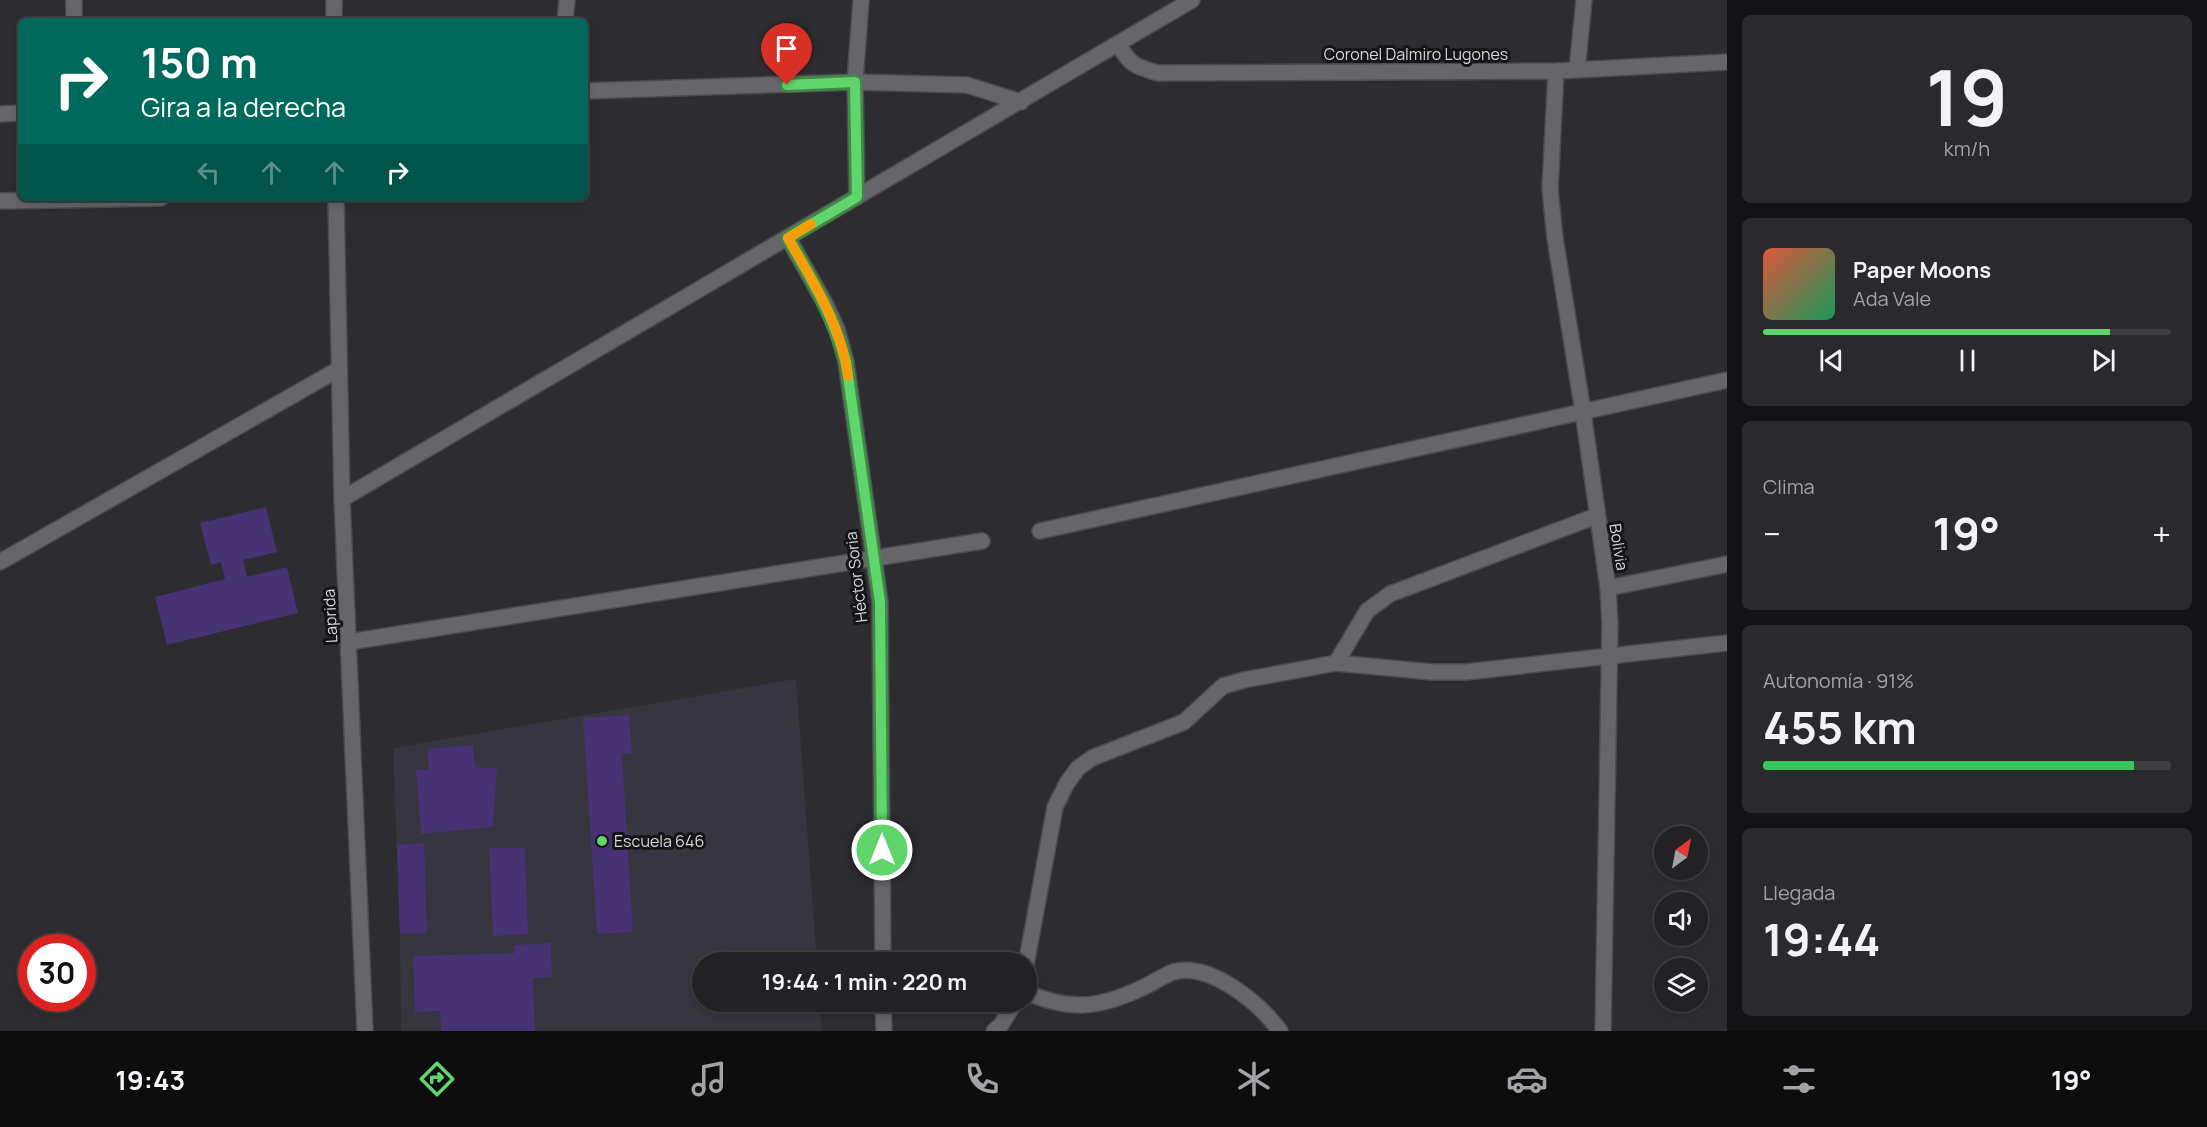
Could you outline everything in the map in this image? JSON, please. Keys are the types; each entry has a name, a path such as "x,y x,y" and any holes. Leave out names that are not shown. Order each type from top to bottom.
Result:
{"street":[{"path":"74,0 75,18"},
{"path":"334,0 334,18"},
{"path":"565,18 567,0"},
{"path":"857,197 855,82 861,0"},
{"path":"342,499 1192,0"},
{"path":"1577,70 1584,0"},
{"name":"Coronel Dalmiro Lugones","path":"1118,44 1126,58 1137,67 1158,73 1556,71 1727,62"},
{"name":"Bolivia","path":"1556,71 1550,189 1555,238 1608,588 1603,1031"},
{"path":"588,91 855,82 967,85 1021,102"},
{"path":"0,114 18,113"},
{"path":"0,201 18,201"},
{"name":"Laprida","path":"336,201 342,499 365,1031"},
{"name":"Héctor Soria","path":"788,238 826,305 837,329 846,362 875,560 880,602 883,952"},
{"path":"0,562 339,369"},
{"path":"1040,531 1727,380"},
{"path":"1336,663 1367,611 1390,594 1596,516"},
{"path":"349,642 875,560 982,541"},
{"path":"1608,588 1727,564"},
{"path":"1028,952 1055,807 1067,783 1078,768 1092,758 1184,722 1222,686 1336,663 1432,672 1466,672 1727,643"},
{"path":"1037,996 1058,1005 1077,1006 1103,1002 1144,987 1174,972 1189,970 1220,980 1259,1005 1280,1031"},
{"path":"883,1012 884,1031"},
{"path":"994,1031 1008,1012"}],"shaded area":[{"name":"Escuela 646","path":"796,679 816,952 692,952 692,1012 821,1012 822,1031 401,1031 393,748"}],"building":[{"path":"266,507 277,552 243,560 247,577 287,567 298,613 167,645 155,597 225,579 221,562 211,565 200,523"},
{"path":"629,715 632,754 622,754 633,932 597,934 583,718"},
{"path":"473,745 475,767 497,768 493,827 421,834 416,770 429,770 427,749"},
{"path":"424,843 427,933 400,934 397,845"},
{"path":"489,848 525,848 528,934 493,936"},
{"path":"551,943 552,977 533,978 535,1031 441,1031 440,1011 415,1012 413,956 515,953 514,945"}],"slow traffic":[{"path":"811,224 788,238 837,329 848,376"}],"place":[{"name":"Escuela 646","path":"602,841"}],"route":[{"path":"787,85 855,82 857,197 788,238 826,305 837,329 846,362 880,602 882,850"}]}
